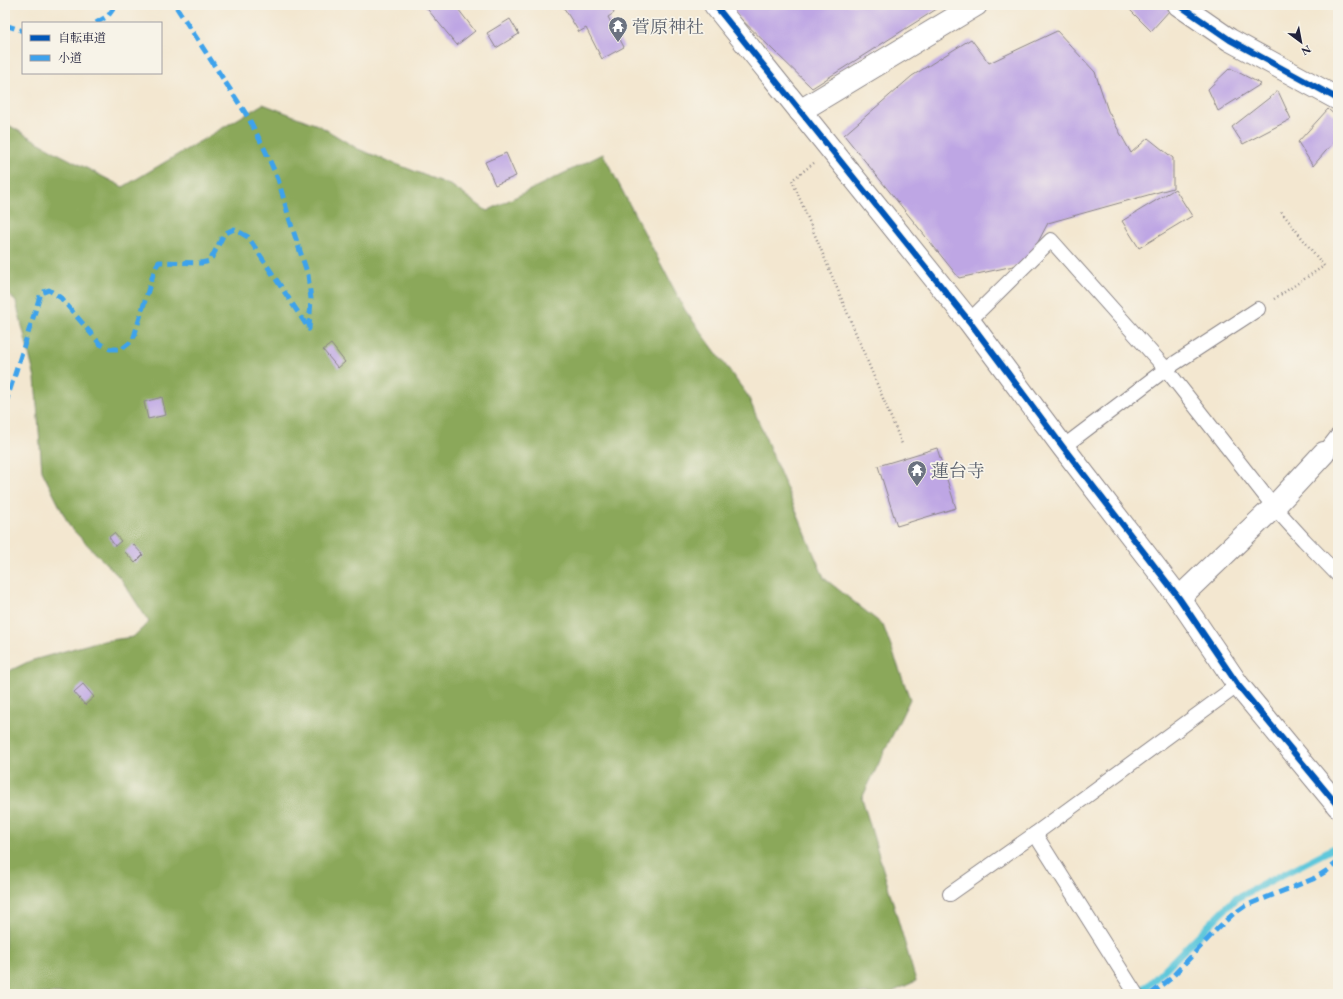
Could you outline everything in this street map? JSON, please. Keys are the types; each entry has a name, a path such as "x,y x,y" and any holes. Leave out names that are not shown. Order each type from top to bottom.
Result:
{"street":[{"path":"715,5 969,321 1063,447 1179,598 1238,685 1338,806"},
{"path":"800,111 976,5"},
{"path":"1179,5 1230,40 1338,99"},
{"path":"1179,598 1274,507 1324,453"}],"lane":[{"path":"969,321 1051,240 1166,369 1274,507 1338,575"},
{"path":"1063,447 1166,369 1258,309"},
{"path":"1324,453 1338,435"},
{"path":"950,894 1035,834 1238,685"},
{"path":"1035,834 1133,989"}],"path":[{"path":"832,150 792,180 902,444"},
{"path":"1258,309 1324,266 1280,210"}],"green space":[{"path":"263,104 320,126 358,149 452,186 487,211 603,154 685,310 748,396 824,578 883,625 910,699 862,798 916,981 888,994 5,994 5,673 30,661 96,642 133,637 149,622 121,579 70,527 42,471 35,378 16,302 5,289 5,123 57,153 123,187"}],"building":[{"path":"424,5 455,5 475,31 457,45"},
{"path":"572,5 611,5 614,13 608,17 624,47 602,59 586,28 579,32 564,8"},
{"path":"729,5 943,5 812,88 737,15"},
{"path":"1125,5 1161,5 1170,10 1151,31"},
{"path":"510,19 519,34 496,48 487,33"},
{"path":"1057,31 1095,72 1108,111 1131,153 1148,138 1173,158 1173,188 1048,223 1027,263 959,278 844,135 912,76 971,39 989,63"},
{"path":"1230,68 1261,84 1218,111 1208,89"},
{"path":"1278,91 1291,119 1243,144 1232,127"},
{"path":"1328,109 1338,118 1338,137 1313,166 1298,142"},
{"path":"506,153 516,176 495,185 485,162"},
{"path":"1175,189 1192,216 1139,248 1122,221"},
{"path":"331,344 345,362 338,368 323,350"},
{"path":"162,397 166,415 148,419 144,402"},
{"name":"蓮台寺","path":"937,448 956,508 897,526 878,466"},
{"path":"114,533 121,541 115,546 109,537"},
{"path":"133,544 143,555 135,563 125,552"},
{"path":"83,684 94,697 85,705 74,692"}],"waterway":[{"path":"1135,994 1149,985 1235,899 1338,846"}],"marked path":[{"path":"98,22 108,16 116,5"},
{"path":"5,405 41,293 49,290 61,298 100,344 110,349 122,349 133,340 155,268 159,262 201,263 210,261 224,234 234,229 248,237 309,329 311,299 308,275 278,179 248,117 175,5"},
{"path":"5,25 22,31"},
{"path":"1151,994 1170,979 1232,915 1245,906 1313,879 1338,862"}],"cycle path":[{"path":"715,5 969,321 1063,447 1179,598 1238,685 1338,806"},
{"path":"1179,5 1230,40 1338,99"}],"place":[{"name":"菅原神社","path":"618,43"},
{"name":"蓮台寺","path":"917,487"}]}
